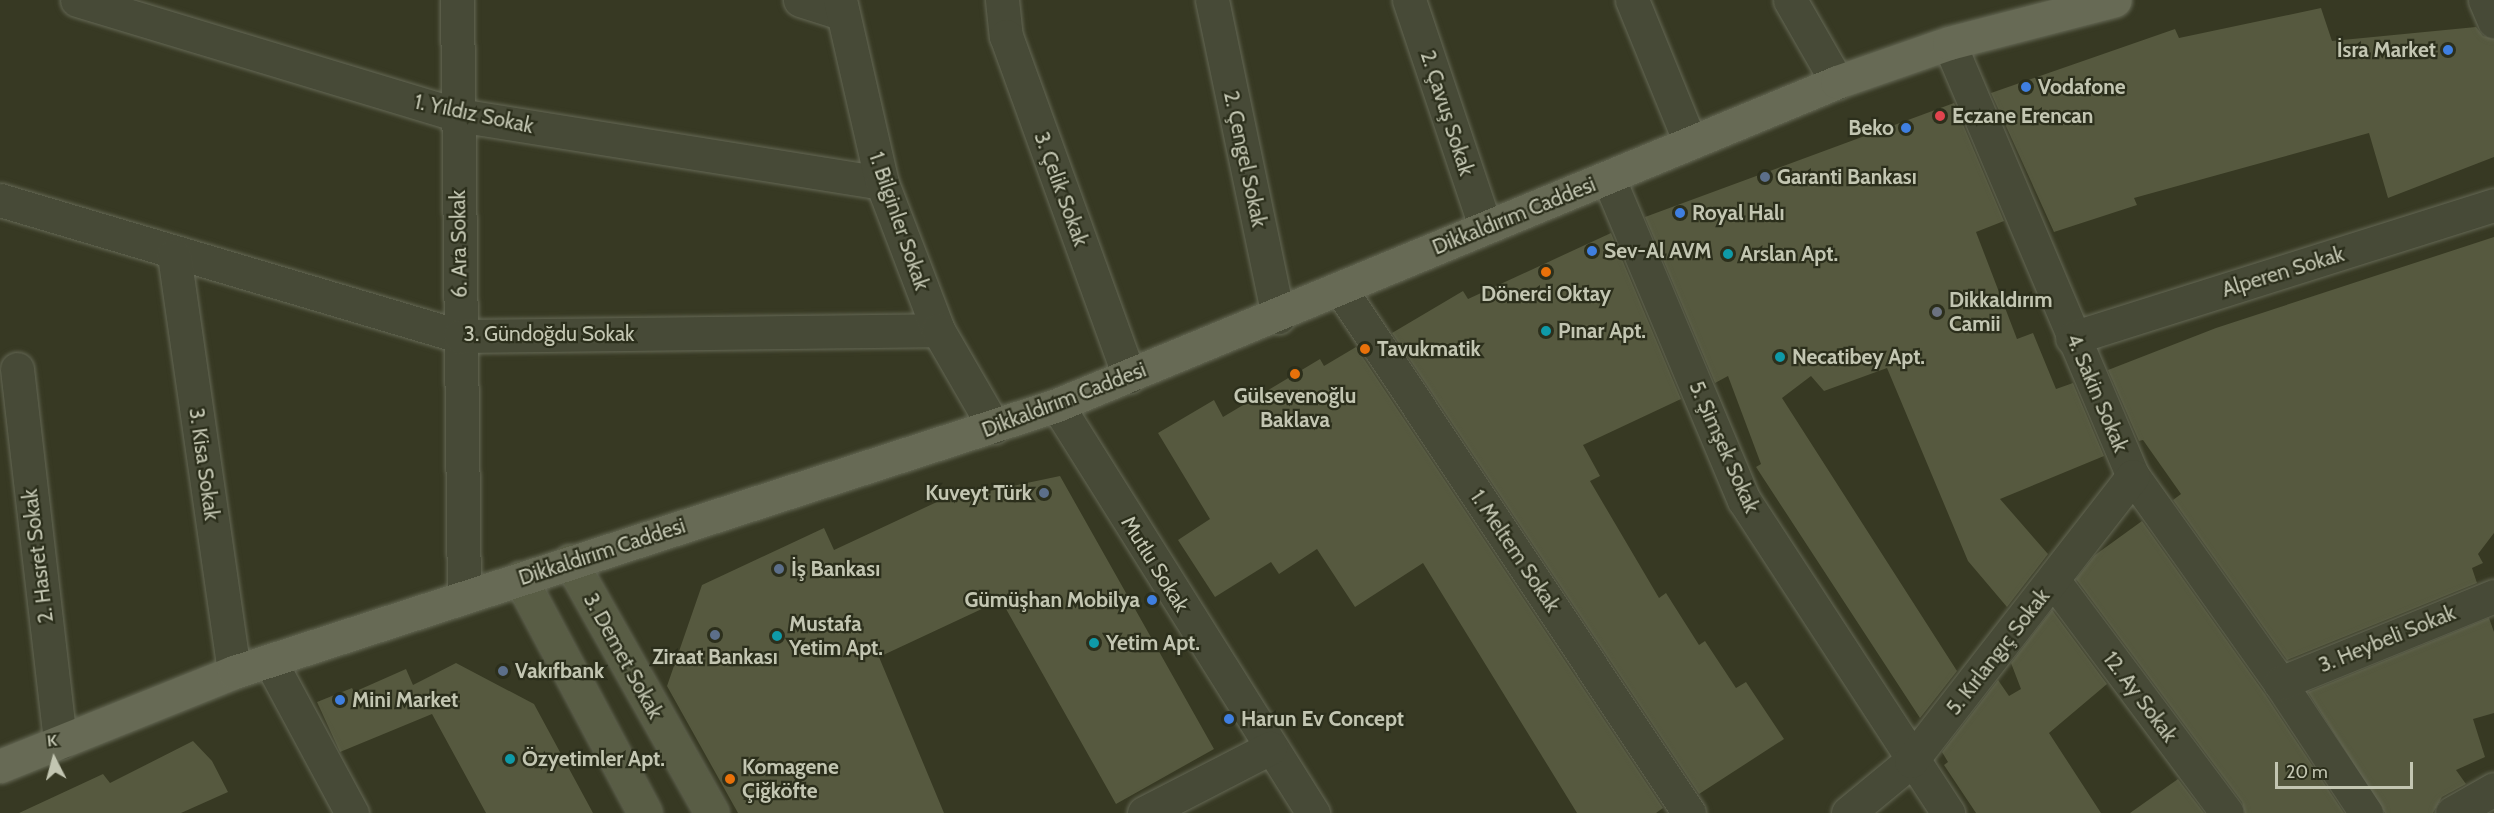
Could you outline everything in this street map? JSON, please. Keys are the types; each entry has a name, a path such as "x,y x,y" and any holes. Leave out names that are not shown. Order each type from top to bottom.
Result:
{"main road":[{"name":"Dikkaldırım Caddesi","path":"0,766 234,672 570,561 1057,405 1278,317 1485,226 1837,82 1949,43 2115,0"},
{"name":"3. Demet Sokak","path":"570,561 712,813"},
{"path":"520,578 645,813"}],"street":[{"name":"1. Yıldız Sokak","path":"77,0 458,115 882,183"},
{"name":"6. Ara Sokak","path":"457,0 464,596"},
{"path":"800,0 840,6"},
{"name":"3. Çelik Sokak","path":"1002,0 1006,36 1129,376"},
{"name":"2. Çengel Sokak","path":"1212,0 1278,317"},
{"name":"2. Çavuş Sokak","path":"1409,0 1485,226"},
{"path":"1632,0 1690,142"},
{"path":"1790,0 1837,82"},
{"path":"2485,0 2494,21"},
{"name":"1. Bilginler Sokak","path":"840,6 882,183 938,330 994,427"},
{"name":"4. Sakin Sokak","path":"1949,43 2072,338 2133,476 2280,682 2366,813"},
{"name":"5. Şimşek Sokak","path":"1608,177 1744,500 1911,761 1948,813"},
{"name":"3. Gündoğdu Sokak","path":"0,200 174,255 460,336 938,330"},
{"name":"Alperen Sokak","path":"2072,338 2494,205"},
{"name":"3. Kisa Sokak","path":"174,255 234,672"},
{"name":"1. Meltem Sokak","path":"1341,290 1689,813"},
{"name":"2. Hasret Sokak","path":"17,369 60,743"},
{"name":"Mutlu Sokak","path":"1057,405 1270,748 1313,813"},
{"name":"5. Kırlangıç Sokak","path":"1848,813 1911,761 2054,581 2133,476"},
{"name":"12. Ay Sokak","path":"2054,581 2227,813"},
{"name":"3. Heybeli Sokak","path":"2280,682 2494,596"},
{"path":"270,661 350,813"},
{"path":"1144,813 1270,748"},
{"path":"2452,813 2494,789"}],"building":[{"path":"2321,8 2332,41 2476,27 2483,36 2494,39 2494,157 2388,198 2369,133 2134,198 2137,205 2054,232 1991,93 2175,29 2179,38"},
{"path":"1954,103 2004,221 1976,232 2017,339 2033,333 2056,389 2073,383 2104,456 2000,499 2048,554 2007,607 1968,561 1887,368 1824,391 1811,376 1782,398 1957,671 1920,718 1756,467 1761,464 1728,376 1715,383 1645,217"},
{"path":"1611,233 1681,399 1583,445 1600,476 1590,481 1659,598 1666,593 1699,645 1705,641 1736,688 1746,682 1784,739 1699,794 1392,333 1463,291 1468,299"},
{"path":"2494,237 2494,533 2478,554 2483,563 2472,568 2477,583 2287,660 2173,500 2181,494 2143,440 2139,441 2108,370 2216,328"},
{"path":"1356,347 1663,808 1656,813 1577,813 1423,563 1355,607 1317,549 1279,574 1271,562 1215,597 1178,540 1210,519 1158,433 1214,400 1223,417 1320,359 1324,366"},
{"path":"1060,476 1214,749 1116,804 1001,600 879,657 944,813 738,813 667,686 702,585 824,528 834,550 954,494 956,498"},
{"path":"2142,521 2265,694 2344,813 2245,813 2242,802 2076,579 2095,555"},
{"path":"2052,610 2107,684 2049,733 2101,813 1976,813 1944,765 1948,762 1942,752 1998,680 2009,696 2021,689 2011,663"},
{"path":"2489,618 2494,632 2494,713 2473,719 2485,757 2456,770 2466,784 2442,797 2433,813 2385,813 2308,692"},
{"name":"Özyetimler Apt.","path":"456,663 534,704 593,813 486,813 432,714 340,752 317,702 352,688 354,692 406,669 413,685"},
{"path":"193,741 212,761 228,792 181,813 19,813 103,774 110,783"},
{"path":"2178,779 2204,813 2130,813"}],"place":[{"name":"İsra Market","path":"2448,50"},
{"name":"Vodafone","path":"2026,87"},
{"name":"Eczane Erencan","path":"1940,116"},
{"name":"Beko","path":"1906,128"},
{"name":"Garanti Bankası","path":"1765,177"},
{"name":"Royal Halı","path":"1680,213"},
{"name":"Sev-Al AVM","path":"1592,251"},
{"name":"Arslan Apt.","path":"1728,254"},
{"name":"Dönerci Oktay","path":"1546,272"},
{"name":"Dikkaldırım Camii","path":"1937,312"},
{"name":"Pınar Apt.","path":"1546,331"},
{"name":"Tavukmatik","path":"1365,349"},
{"name":"Necatibey Apt.","path":"1780,357"},
{"name":"Gülsevenoğlu Baklava","path":"1295,374"},
{"name":"Kuveyt Türk","path":"1044,493"},
{"name":"İş Bankası","path":"779,569"},
{"name":"Gümüşhan Mobilya","path":"1152,600"},
{"name":"Ziraat Bankası","path":"715,635"},
{"name":"Mustafa Yetim Apt.","path":"777,636"},
{"name":"Yetim Apt.","path":"1094,643"},
{"name":"Vakıfbank","path":"503,671"},
{"name":"Mini Market","path":"340,700"},
{"name":"Harun Ev Concept","path":"1229,719"},
{"name":"Özyetimler Apt.","path":"510,759"},
{"name":"Komagene Çiğköfte","path":"730,779"}]}
